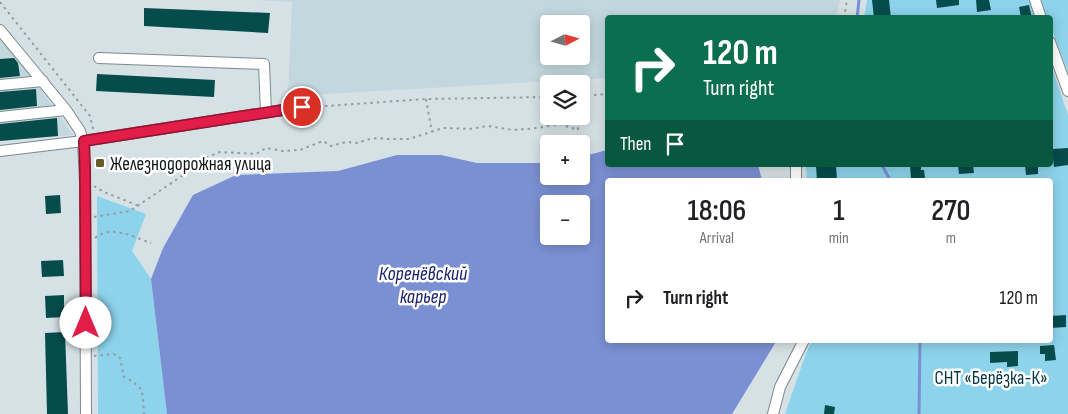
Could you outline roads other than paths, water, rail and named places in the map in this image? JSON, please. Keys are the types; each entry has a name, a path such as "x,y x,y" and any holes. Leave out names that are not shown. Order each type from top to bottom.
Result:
{"street":[{"path":"1035,0 1040,15"},
{"path":"0,30 66,110 80,131 84,141 86,414"},
{"path":"1053,50 1068,91"},
{"path":"99,58 264,64 266,113"},
{"path":"0,86 43,80"},
{"path":"0,151 84,141 302,107"},
{"path":"0,117 66,110"},
{"path":"772,414 780,387 802,343"}],"water":[{"name":"Коренёвский карьер","path":"605,151 605,167 759,167 761,178 605,178 605,343 775,343 732,414 167,414 151,279 163,248 193,195 236,175 338,171 397,155 441,155 477,163 540,163 540,185 590,185 590,155"}],"waterway":[{"path":"857,15 859,0"},
{"path":"883,167 889,178"},
{"path":"919,414 920,343"}],"place":[{"name":"Железнодорожная улица","path":"100,163"}],"park label":[{"name":"СНТ «Берёзка-К»","path":"991,377"}]}
